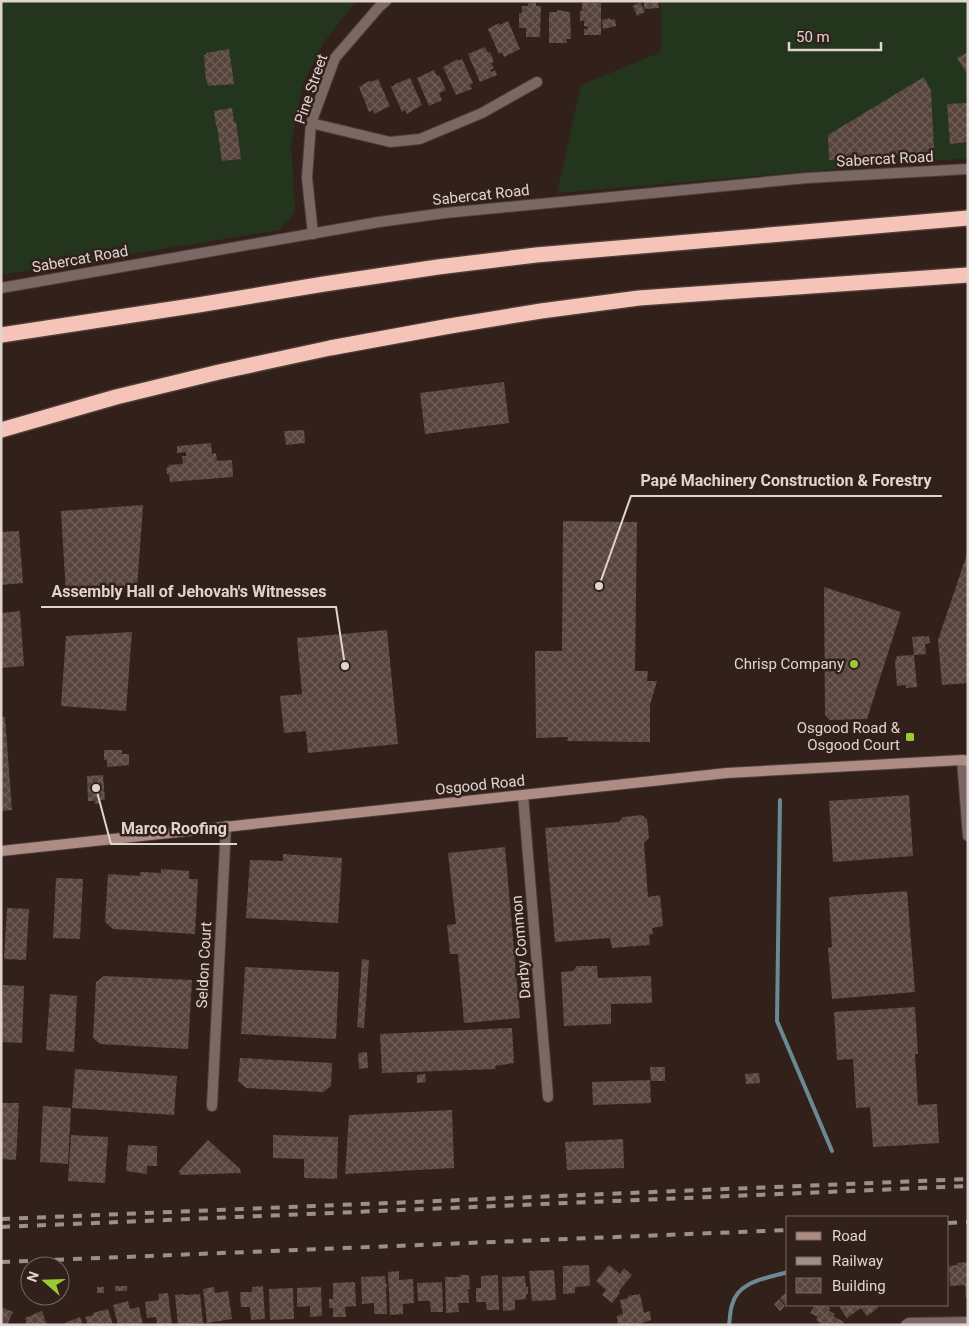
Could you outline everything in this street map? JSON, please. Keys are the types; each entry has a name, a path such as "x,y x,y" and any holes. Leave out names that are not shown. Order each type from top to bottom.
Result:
{"highway":[{"path":"1,336 333,282 536,254 968,218"},
{"path":"1,430 116,397 218,372 339,346 541,311 640,298 968,275"}],"main road":[{"name":"Osgood Road","path":"1,851 727,773 966,759"}],"street":[{"name":"Pine Street","path":"313,234 308,178 311,123 335,58 378,7 386,1"},
{"path":"311,123 390,142 420,139 482,114 537,82"},
{"name":"Sabercat Road","path":"1,288 445,213 807,178 968,169"},
{"path":"966,759 968,836"},
{"name":"Darby Common","path":"523,795 548,1097"},
{"name":"Seldon Court","path":"212,1106 226,826"},
{"path":"906,1325 909,1323 968,1322"}],"green space":[{"path":"1,1 356,1 324,42 303,84 291,143 295,212 280,230 1,275"},
{"path":"661,1 968,1 968,158 557,193 581,85 661,52"}],"building":[{"path":"644,1 658,1 659,8 644,9"},
{"path":"640,2 645,12 637,16 633,6"},
{"path":"528,3 536,3 536,6 541,6 540,37 526,37 526,28 519,28 519,13 522,13 522,6 528,6"},
{"path":"582,3 601,3 601,35 584,35 584,29 588,29 588,27 584,26 584,21 580,21"},
{"path":"557,10 570,12 571,39 566,39 567,43 549,43 549,12 557,12"},
{"path":"610,18 610,20 615,19 616,26 603,29 602,20"},
{"path":"508,21 520,49 504,57 502,52 499,54 488,29"},
{"path":"485,47 488,53 490,52 494,62 491,63 494,68 490,70 491,72 495,70 497,75 480,82 468,54"},
{"path":"229,49 234,84 208,86 204,55"},
{"path":"968,52 968,75 957,58"},
{"path":"458,59 458,61 462,59 473,83 470,85 472,89 456,95 443,67"},
{"path":"434,70 437,76 439,75 446,90 439,93 442,100 429,106 417,78"},
{"path":"924,77 931,91 934,152 829,160 828,135"},
{"path":"410,78 422,105 407,114 405,110 402,112 391,87"},
{"path":"378,79 390,106 374,114 373,110 369,112 359,87 369,81"},
{"path":"968,103 968,142 950,144 947,104"},
{"path":"232,108 234,122 236,122 241,159 222,161 214,111"},
{"path":"504,382 509,423 425,434 420,393"},
{"path":"304,430 305,443 286,445 284,431"},
{"path":"211,443 212,454 216,453 217,461 232,460 233,477 170,482 166,468 169,467 168,465 183,464 182,456 186,456 186,452 177,453 177,446"},
{"path":"143,505 137,589 66,594 61,511"},
{"path":"563,521 637,522 635,671 648,671 647,681 657,681 650,705 650,742 567,741 568,737 536,738 535,651 562,651"},
{"path":"19,531 23,583 1,585 1,532"},
{"path":"968,551 968,683 942,685 938,640"},
{"name":"Chrisp Company","path":"824,587 901,612 867,719 830,720 825,715"},
{"path":"20,611 24,666 1,668 1,613"},
{"path":"387,630 398,744 308,753 306,731 284,733 280,696 302,694 297,638"},
{"path":"132,632 126,711 61,706 66,636"},
{"path":"929,636 930,643 925,644 926,654 914,655 912,637"},
{"path":"914,655 917,687 906,688 906,685 897,686 895,662 897,656"},
{"path":"1,717 5,717 12,810 1,811"},
{"path":"104,750 122,750 122,754 129,754 129,765 107,767 107,760 104,760"},
{"path":"103,775 105,800 100,800 100,803 95,804 95,801 88,801 87,776"},
{"path":"909,795 913,856 833,862 829,801"},
{"path":"642,815 647,819 649,838 644,843 648,897 660,895 663,926 652,928 653,934 649,935 650,945 612,948 610,938 555,942 545,828 619,822 623,817"},
{"path":"505,847 520,1018 464,1023 458,954 450,954 447,925 456,924 448,853"},
{"path":"283,854 342,858 338,923 246,918 250,860 283,861"},
{"path":"161,869 189,871 189,879 198,879 195,934 113,929 105,922 108,874 140,876 140,872 161,873"},
{"path":"56,878 83,879 80,939 53,938"},
{"path":"907,891 915,992 832,999 828,948 832,947 829,897"},
{"path":"7,908 29,909 26,960 4,959"},
{"path":"362,959 369,960 364,1028 357,1027"},
{"path":"577,966 597,966 598,978 651,976 652,1003 611,1004 611,1024 564,1026 561,972 573,971"},
{"path":"245,967 339,972 336,1039 241,1034"},
{"path":"104,976 192,980 188,1049 100,1044 93,1038 96,982"},
{"path":"3,985 24,986 22,1043 1,1042"},
{"path":"50,994 77,996 74,1052 46,1050"},
{"path":"915,1007 918,1054 915,1054 918,1105 937,1104 939,1143 873,1147 870,1107 856,1108 853,1059 837,1060 834,1012"},
{"path":"512,1028 514,1063 495,1066 496,1069 382,1073 380,1034"},
{"path":"367,1052 368,1068 359,1069 358,1053"},
{"path":"240,1058 332,1063 331,1086 323,1092 246,1088 238,1081"},
{"path":"650,1067 665,1067 665,1081 651,1081"},
{"path":"75,1069 177,1076 174,1115 72,1108"},
{"path":"759,1073 760,1083 746,1084 745,1074"},
{"path":"425,1074 426,1082 417,1083 417,1075"},
{"path":"650,1080 651,1103 593,1105 592,1082"},
{"path":"1,1103 19,1103 16,1160 1,1159"},
{"path":"43,1106 71,1108 68,1164 40,1162"},
{"path":"452,1110 454,1168 345,1174 349,1115"},
{"path":"71,1135 108,1137 105,1183 68,1181"},
{"path":"273,1135 338,1137 337,1179 304,1178 304,1159 273,1158"},
{"path":"623,1139 624,1168 567,1170 565,1142"},
{"path":"208,1140 240,1169 241,1173 180,1175 179,1171"},
{"path":"128,1145 157,1146 157,1166 147,1166 147,1174 126,1171"},
{"path":"968,1262 968,1297 966,1298 965,1285 950,1286 949,1266"},
{"path":"589,1265 590,1286 575,1287 575,1293 563,1294 563,1266"},
{"path":"609,1265 620,1274 624,1268 632,1275 612,1303 602,1295 606,1290 596,1281"},
{"path":"554,1270 556,1300 532,1301 529,1271"},
{"path":"399,1271 399,1280 413,1279 414,1303 403,1304 403,1314 390,1315 388,1272"},
{"path":"460,1275 469,1275 469,1303 458,1303 459,1312 446,1313 445,1277 460,1277"},
{"path":"498,1275 499,1310 487,1310 486,1302 476,1302 476,1288 481,1288 481,1276"},
{"path":"385,1276 387,1284 387,1314 374,1314 374,1303 362,1304 361,1277"},
{"path":"525,1276 526,1287 528,1287 526,1299 515,1300 515,1310 503,1311 502,1277"},
{"path":"355,1282 356,1306 345,1307 346,1317 333,1317 333,1308 329,1308 329,1299 333,1299 333,1283"},
{"path":"442,1282 443,1312 431,1312 430,1301 418,1301 417,1283"},
{"path":"115,1286 127,1286 127,1291 115,1291"},
{"path":"263,1286 265,1319 251,1320 250,1307 241,1307 240,1292 252,1292 252,1287"},
{"path":"97,1287 104,1287 104,1293 97,1293"},
{"path":"214,1287 215,1293 228,1291 232,1319 207,1323 203,1289"},
{"path":"321,1287 322,1316 310,1317 310,1306 297,1307 297,1288"},
{"path":"293,1288 294,1319 270,1320 269,1289"},
{"path":"168,1293 172,1325 157,1325 156,1317 147,1318 145,1302 159,1300 158,1294"},
{"path":"786,1293 786,1305 780,1298"},
{"path":"200,1294 203,1323 178,1325 175,1295"},
{"path":"640,1294 644,1313 650,1311 651,1320 636,1325 618,1325 617,1316 623,1314 620,1300 628,1298 628,1296"},
{"path":"779,1299 785,1306 780,1311 774,1304"},
{"path":"128,1301 130,1309 139,1307 143,1325 118,1325 113,1305"},
{"path":"814,1306 825,1306 830,1308 829,1311 835,1314 833,1316 844,1322 842,1325 819,1325 820,1323 816,1320 818,1317 810,1313"},
{"path":"839,1306 876,1306 878,1308 867,1316 861,1308 847,1318"},
{"path":"1,1307 13,1312 7,1325 1,1325"},
{"path":"108,1309 113,1325 88,1325 85,1317"},
{"path":"42,1311 47,1325 27,1325 25,1318"},
{"path":"80,1317 83,1325 60,1325"}],"waterway":[{"path":"780,800 777,1021 832,1151"},
{"path":"729,1325 732,1305 740,1291 754,1282 786,1273"}],"railway":[{"path":"1,1219 968,1179"},
{"path":"1,1227 968,1186"},
{"path":"949,1223 968,1222"},
{"path":"1,1262 786,1230"}],"place":[{"name":"Papé Machinery Construction & Forestry","path":"599,586"},
{"name":"Chrisp Company","path":"854,664"},
{"name":"Assembly Hall of Jehovah's Witnesses","path":"345,666"},
{"name":"Osgood Road & Osgood Court","path":"910,737"},
{"name":"Marco Roofing","path":"96,788"}]}
